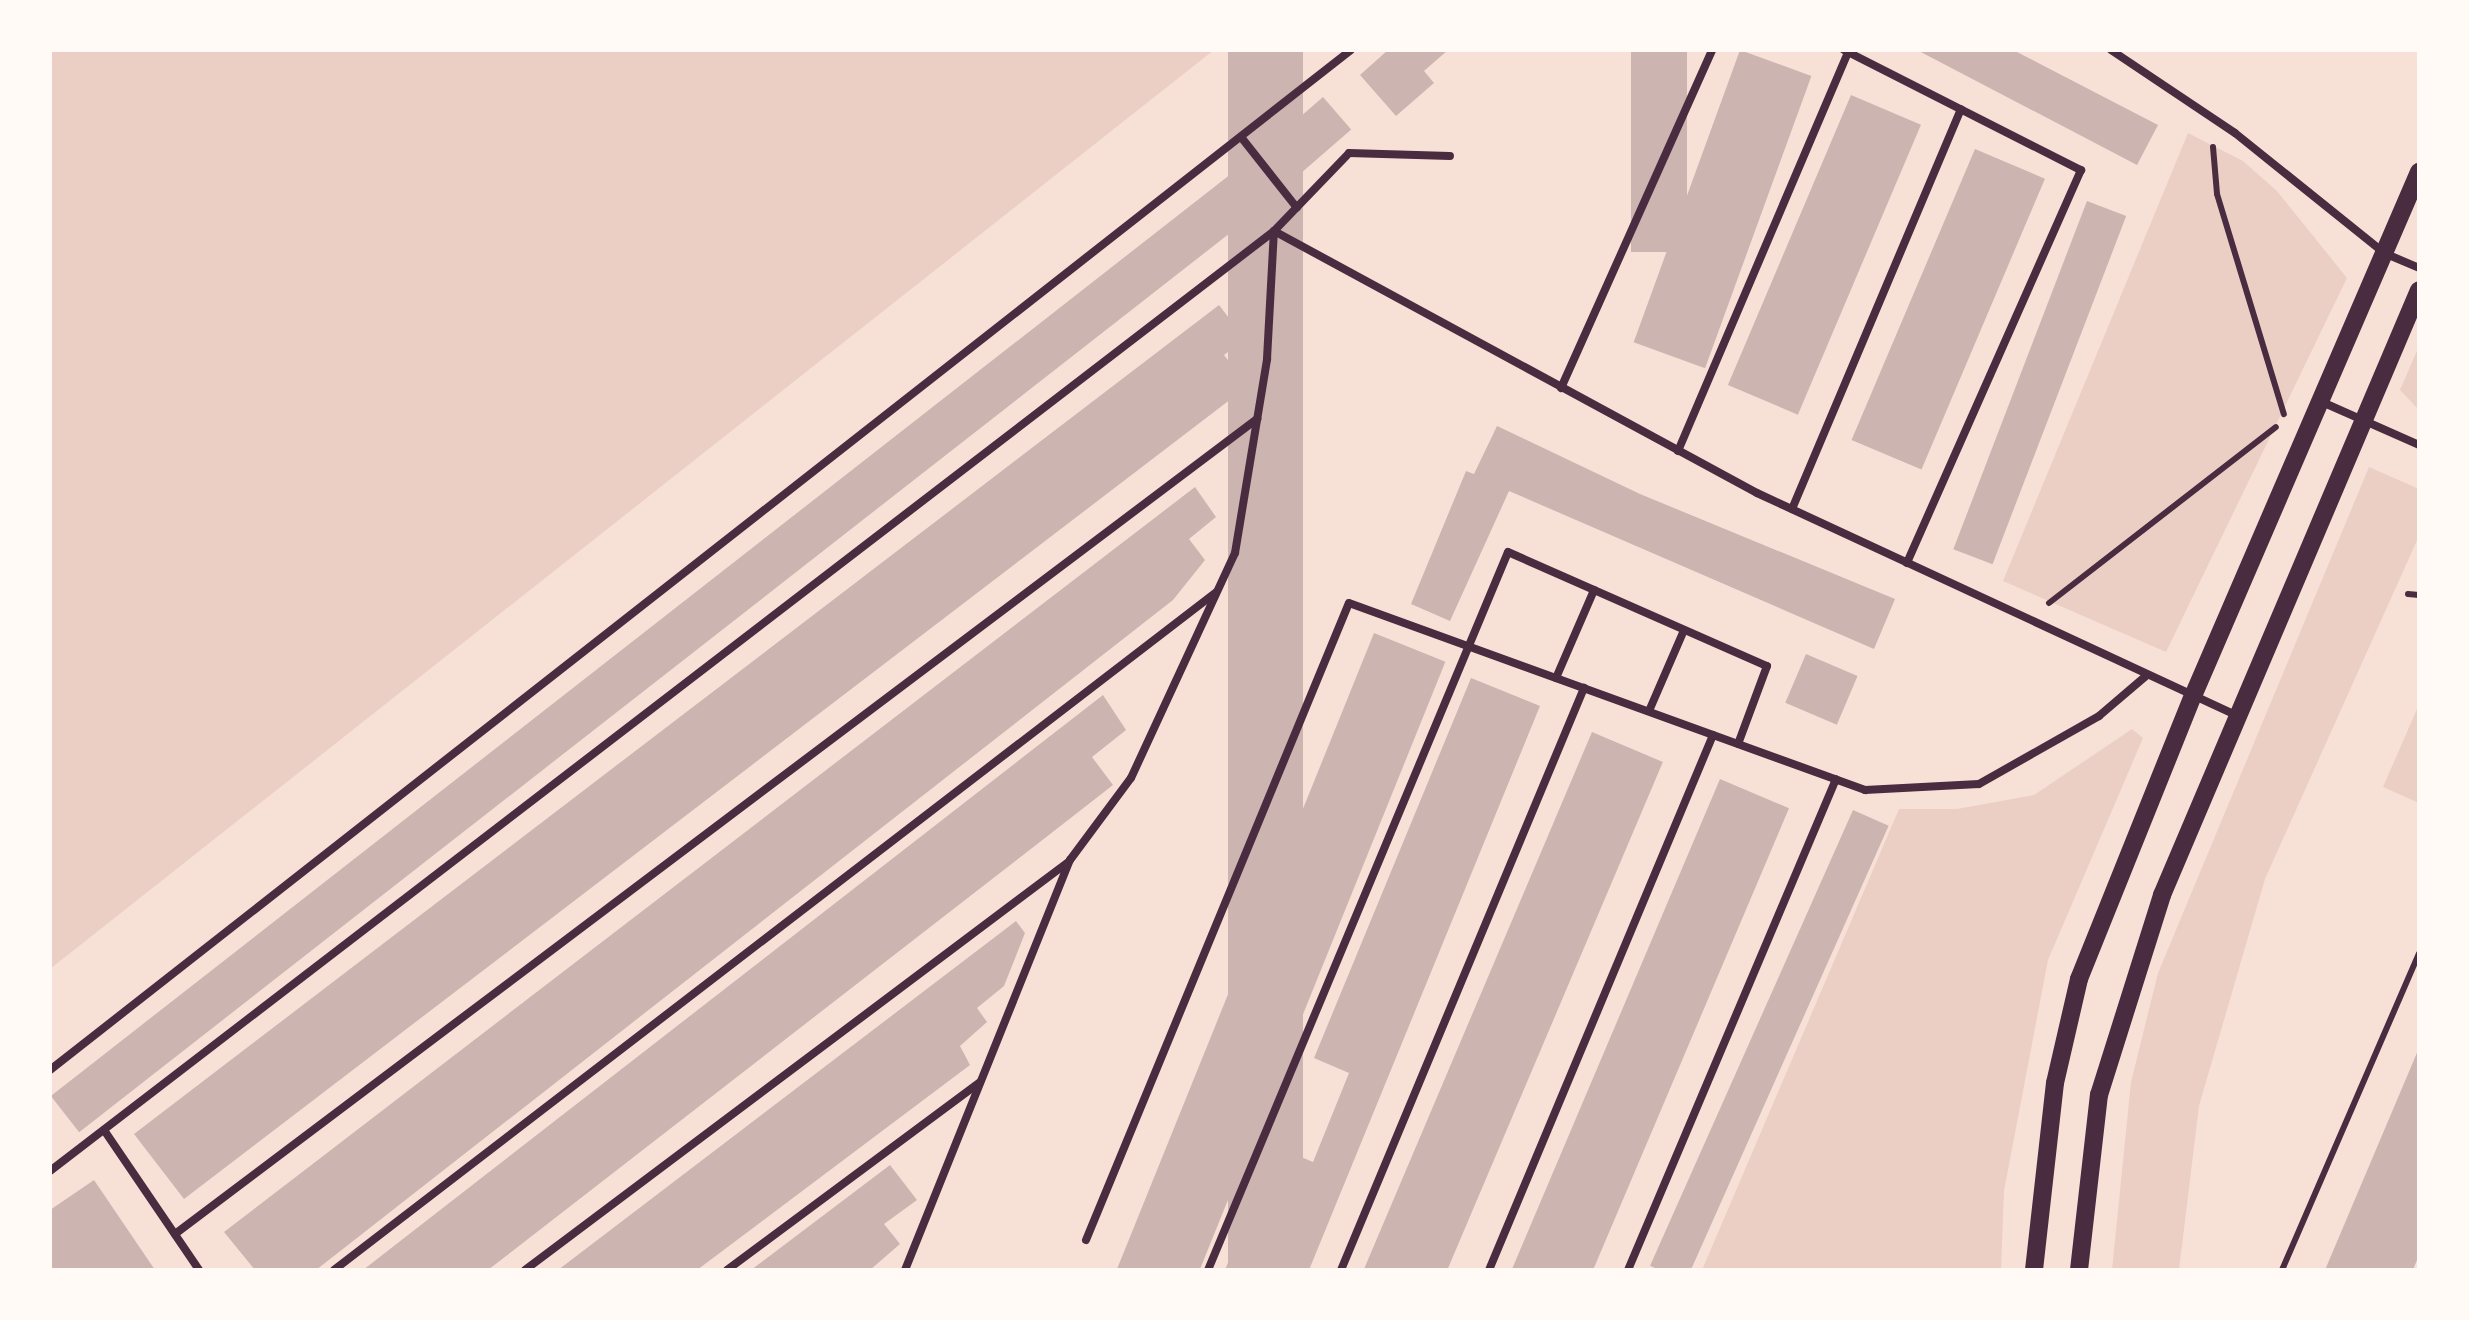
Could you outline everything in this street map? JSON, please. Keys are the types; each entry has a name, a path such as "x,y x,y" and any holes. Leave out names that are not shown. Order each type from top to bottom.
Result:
{"street":[{"path":"2034,1270 2055,1082 2080,979 2193,696 2419,172"},
{"path":"2078,1270 2099,1095 2126,998 2236,715 2419,290"}],"lane":[{"path":"50,1070 1351,50"},
{"path":"1562,388 1712,50"},
{"path":"2111,50 2210,116 2384,253 2419,268"},
{"path":"1678,451 1846,51 2081,170 1907,563"},
{"path":"1792,509 1961,109"},
{"path":"1240,137 1297,208"},
{"path":"50,1171 1274,231 1350,153 1450,156"},
{"path":"1274,231 1792,509 2236,715"},
{"path":"905,1270 1070,860 1131,778 1235,553 1257,419 1274,231"},
{"path":"2320,401 2419,445"},
{"path":"175,1234 1257,419"},
{"path":"1208,1270 1508,552 1767,666 1738,744"},
{"path":"1556,678 1594,590"},
{"path":"334,1270 1218,591"},
{"path":"1086,1240 1350,603 1865,790 1979,784 2099,716 2146,675"},
{"path":"1649,712 1684,630"},
{"path":"1342,1270 1584,688"},
{"path":"1489,1270 1714,734"},
{"path":"1628,1270 1836,779"},
{"path":"525,1270 1070,860"},
{"path":"727,1270 981,1082"},
{"path":"104,1130 199,1270"}],"path":[{"path":"2028,619 2285,420 2217,194 2210,116"},
{"path":"2408,594 2419,594"},
{"path":"2282,1270 2419,953"}],"shaded area":[{"path":"50,50 1214,50 50,969"},
{"path":"2188,133 2243,161 2277,191 2347,278 2166,652 2003,581"},
{"path":"2419,346 2419,410 2400,390"},
{"path":"2369,467 2419,489 2419,536 2265,879 2199,1106 2179,1270 2112,1270 2131,1082 2158,973"},
{"path":"2419,710 2419,803 2383,787"},
{"path":"2132,729 2143,738 2048,960 2004,1191 2001,1270 1702,1270 1899,809 1957,809 2034,795"}],"building":[{"path":"1228,50 1303,50 1303,1270 1228,1270"},
{"path":"1388,50 1448,50 1424,71 1434,83 1396,116 1360,75"},
{"path":"1631,50 1687,50 1687,252 1631,252"},
{"path":"1740,50 1811,76 1705,368 1634,342"},
{"path":"1917,50 2013,50 2158,125 2137,165"},
{"path":"1851,95 1921,125 1798,415 1728,385"},
{"path":"1323,97 1351,129 1295,178 1267,146"},
{"path":"1975,149 2045,179 1921,470 1852,440"},
{"path":"1236,170 1264,206 79,1132 51,1096"},
{"path":"2087,201 2126,216 1993,564 1953,549"},
{"path":"1219,305 1245,339 1224,355 1248,386 184,1199 134,1134"},
{"path":"1497,426 1640,494 1895,599 1874,649 1509,491 1450,621 1411,604 1466,471 1474,474"},
{"path":"1195,487 1216,517 1189,539 1205,560 1173,600 316,1270 255,1270 224,1232"},
{"path":"1374,633 1445,662 1200,1270 1117,1270"},
{"path":"1806,654 1858,676 1837,725 1785,703"},
{"path":"1471,678 1540,706 1309,1270 1225,1270 1275,1146 1313,1162 1349,1073 1314,1058"},
{"path":"1103,695 1126,730 1092,757 1113,785 1063,824 488,1270 363,1270"},
{"path":"1592,732 1663,762 1447,1270 1364,1270"},
{"path":"1720,779 1789,808 1593,1270 1512,1270"},
{"path":"1853,810 1889,826 1691,1270 1659,1270 1650,1266"},
{"path":"1016,921 1025,933 1004,986 977,1008 987,1022 960,1046 970,1065 697,1270 558,1270"},
{"path":"2419,1048 2419,1255 2413,1270 2325,1270"},
{"path":"890,1165 917,1200 884,1224 900,1244 870,1270 751,1270"},
{"path":"94,1180 155,1270 50,1270 50,1210"}]}
